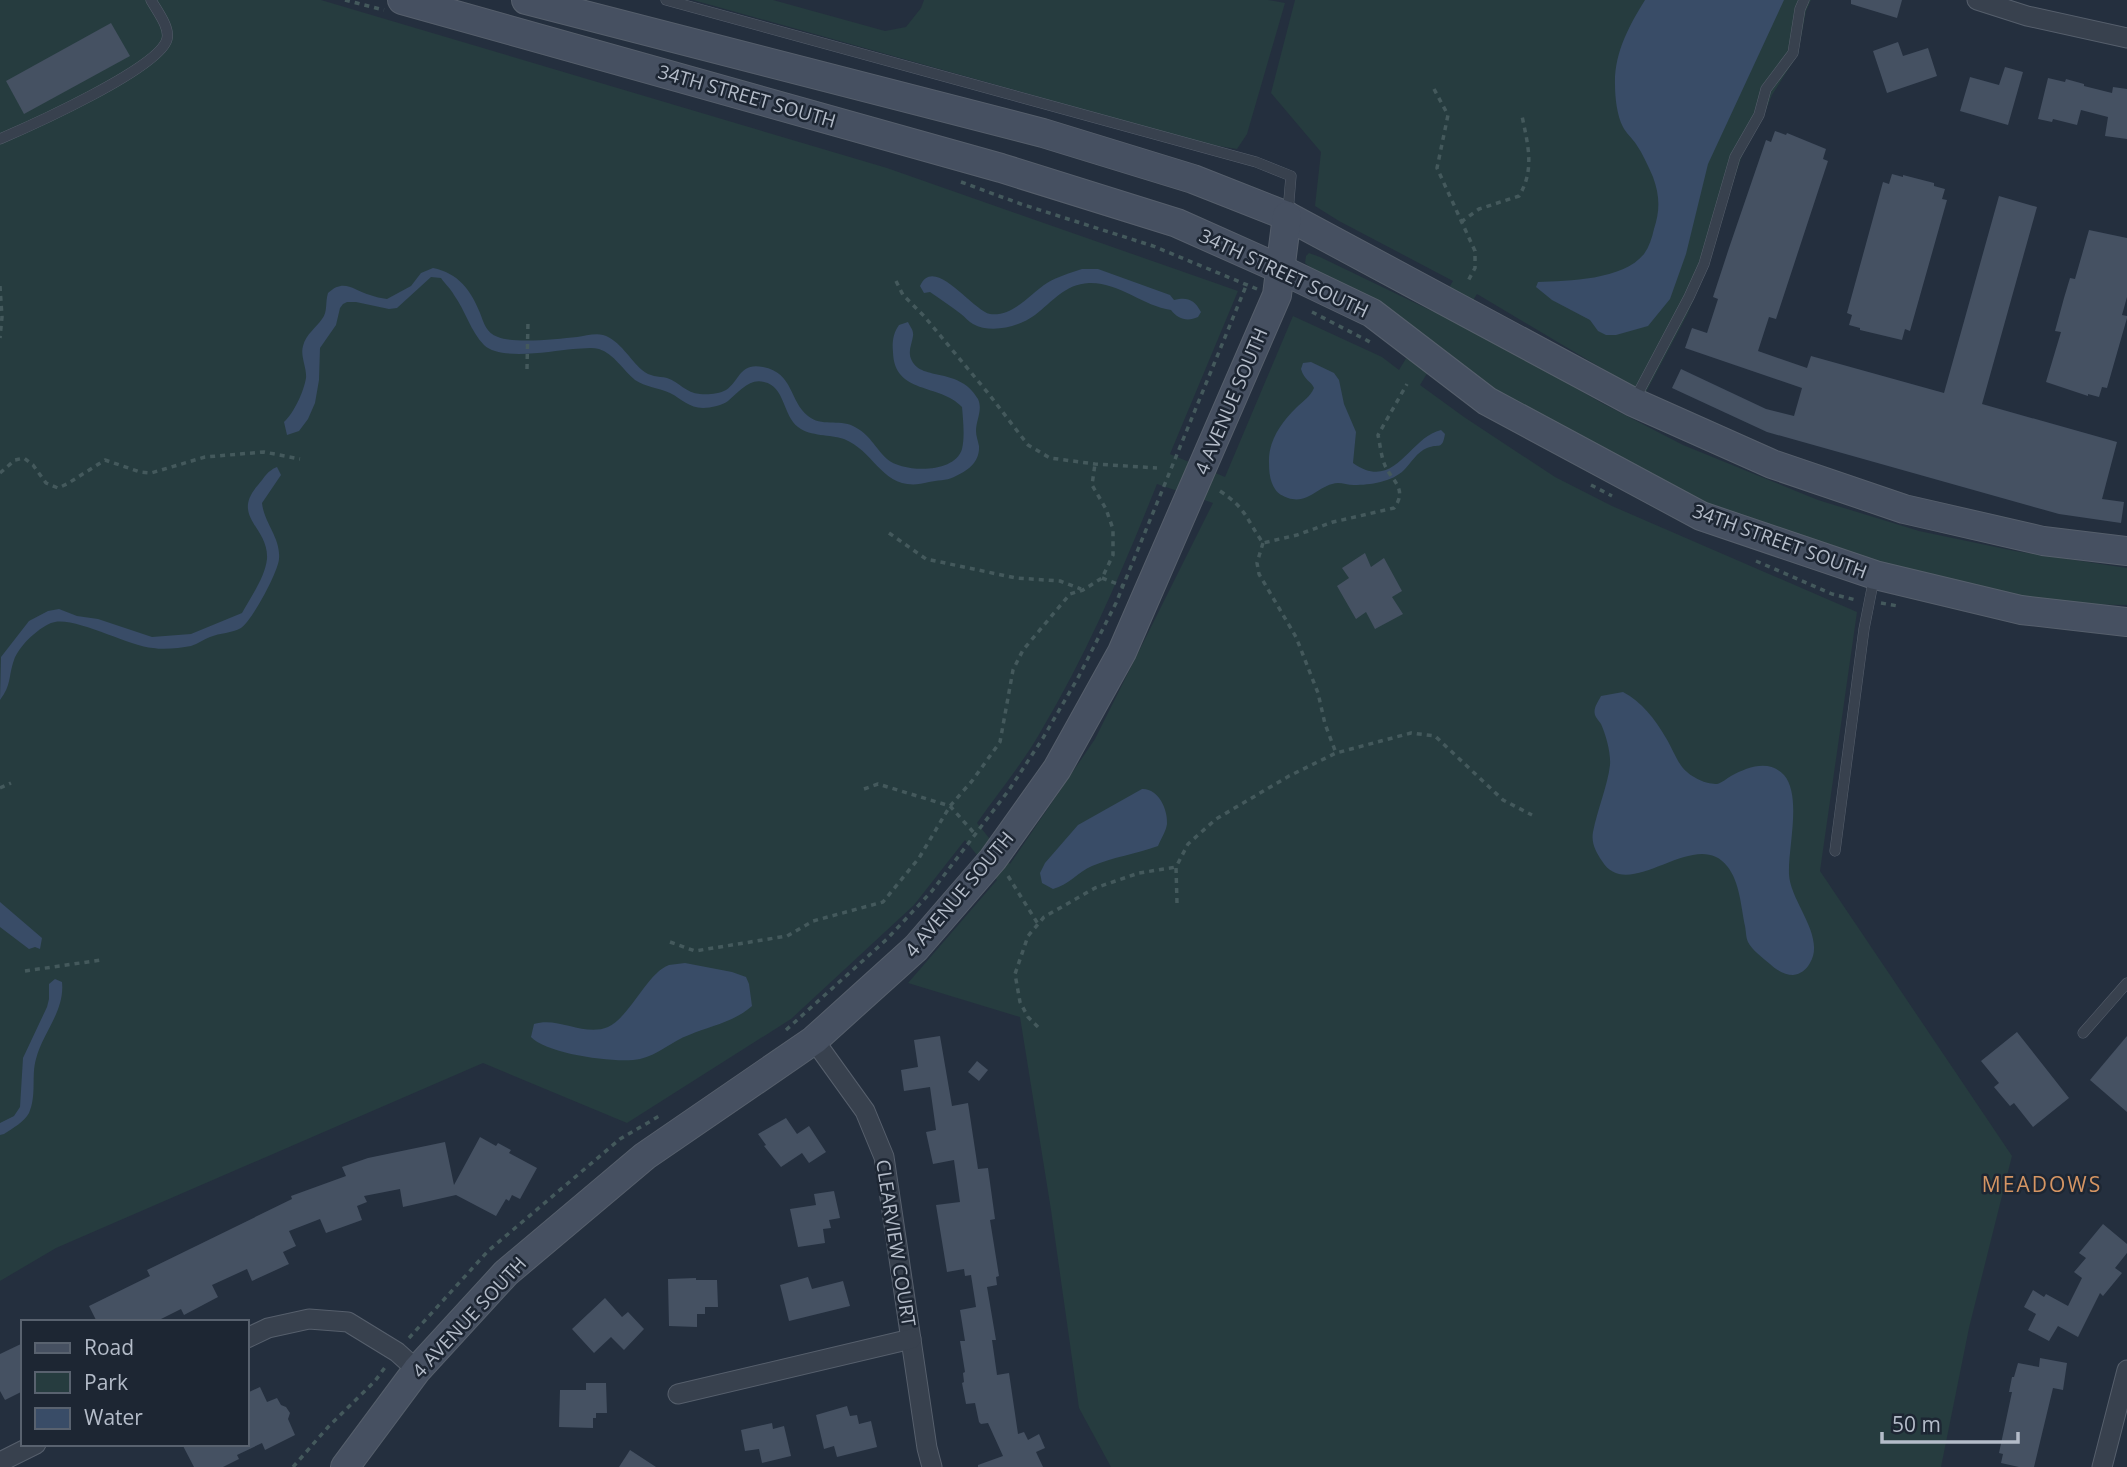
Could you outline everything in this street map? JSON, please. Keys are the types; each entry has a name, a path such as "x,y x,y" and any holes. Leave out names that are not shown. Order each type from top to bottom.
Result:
{"main road":[{"name":"34TH STREET SOUTH","path":"402,0 1014,172 1177,223 1372,313 1487,401 1701,516 1875,575 2021,610 2127,622"},
{"name":"34TH STREET SOUTH","path":"526,0 1043,133 1193,178 1287,216 1633,402 1772,464 1904,509 2043,541 2127,551"},
{"name":"4 AVENUE SOUTH","path":"345,1467 407,1361 645,1156 814,1040 916,948 993,859 1057,769 1122,652 1277,295 1287,216"}],"street":[{"path":"1977,0 2027,16 2127,38"},
{"name":"CLEARVIEW COURT","path":"814,1040 866,1111 884,1157 932,1467"},
{"path":"248,1338 268,1328 309,1319 348,1322 407,1361"},
{"name":"CLEARVIEW COURT","path":"678,1394 911,1339"},
{"path":"2102,1467 2127,1370"},
{"path":"7,1462 33,1446"}],"lane":[{"path":"0,139 73,106 145,63 163,48 168,37 164,23 150,0"},
{"path":"666,0 1256,162 1291,176 1287,216"},
{"path":"1633,402 1704,264 1735,157 1759,115 1766,89 1793,53 1804,0"},
{"path":"1835,851 1864,629 1875,575"},
{"path":"2083,1033 2127,983"}],"path":[{"path":"1434,89 1448,115 1437,168 1475,251 1475,268 1468,281"},
{"path":"1461,222 1479,209 1519,196 1527,183 1530,158 1522,116"},
{"path":"897,281 903,295 924,316 1028,445 1051,458 1157,468"},
{"path":"0,286 0,338"},
{"path":"776,1036 887,939 932,891 1009,790 1043,738 1079,676 1116,603 1246,286"},
{"path":"527,369 528,321"},
{"path":"1263,542 1394,508 1399,501 1400,487 1384,464 1378,435 1407,384"},
{"path":"0,472 15,460 24,458 33,465 46,483 58,488 104,460 151,474 205,457 264,452 300,458"},
{"path":"670,942 695,951 786,936 813,921 883,902 919,858 950,806 1000,742 1013,670 1023,650 1070,593 1083,590 1102,578 1113,555 1113,529 1106,509 1092,485 1095,464"},
{"path":"1220,491 1246,513 1263,542 1257,563 1259,574 1296,637 1318,692 1325,724 1336,753"},
{"path":"890,533 926,559 1016,578 1060,580 1083,590"},
{"path":"1177,903 1176,867 1188,844 1216,819 1289,776 1336,753 1411,733 1436,736 1503,800 1532,815"},
{"path":"0,788 11,783"},
{"path":"864,789 878,784 950,806 1013,882 1038,924"},
{"path":"1038,1027 1028,1017 1020,1002 1015,974 1028,936 1044,917 1095,888 1139,873 1176,867"},
{"path":"25,971 101,960"},
{"path":"293,1467 329,1426 375,1381 407,1361 488,1251 620,1139 667,1112"}],"green space":[{"path":"0,0 321,0 887,168 1238,291 1170,454 1225,477 1293,316 1382,357 1399,370 1419,337 1315,271 1305,263 1309,253 1434,312 1453,281 1315,206 1321,152 1271,93 1295,0 1811,0 1806,11 1798,54 1772,95 1743,153 1710,261 1687,315 1645,394 1477,294 1458,324 1683,445 1818,500 1919,531 2015,551 2127,568 2127,605 2052,604 1894,570 1734,515 1649,479 1532,416 1439,354 1420,385 1555,477 1612,506 1857,612 1820,871 2012,1156 1969,1328 1941,1467 1111,1467 1079,1408 1020,1017 908,983 997,880 965,840 914,905 791,1019 627,1123 483,1063 56,1248 0,1281","holes":["1157,484 1213,503 1095,739 1010,864 977,823 1034,743 1074,671 1118,579"]},
{"path":"693,0 773,0 885,31 906,27 924,0 1268,0 1285,3 1247,134 1237,149 1207,144"}],"water":[{"path":"1645,0 1784,0 1708,164 1686,254 1670,299 1648,326 1606,335 1598,331 1590,320 1552,300 1536,287 1538,282 1594,277 1623,269 1644,254 1650,242 1657,216 1657,191 1643,156 1621,123 1615,90 1615,73 1620,51"},
{"path":"433,268 450,274 462,284 472,297 486,327 498,337 526,341 603,335 620,346 645,372 667,378 691,392 700,394 726,390 749,367 773,370 786,381 797,403 808,416 824,422 853,426 864,433 887,459 895,464 928,469 950,463 962,449 962,407 942,394 909,382 895,366 895,331 899,325 908,322 913,334 910,354 917,367 962,382 978,399 980,407 976,431 979,452 975,461 959,475 913,484 901,483 891,478 865,453 844,439 798,427 789,416 776,389 764,382 749,384 723,404 698,408 670,393 639,382 599,349 527,354 492,350 479,340 458,301 441,278 431,277 397,308 389,309 356,302 343,304 336,325 320,348 315,403 299,431 287,435 284,422 298,402 306,378 302,354 304,342 324,316 328,293 339,286 349,286 387,299 411,286 421,273"},
{"path":"1082,269 1098,269 1170,295 1174,300 1190,300 1201,312 1198,317 1183,319 1171,310 1111,286 1089,283 1066,290 1021,323 996,329 972,323 930,292 924,293 920,286 926,278 934,276 953,286 982,310 998,314 1021,304 1051,281"},
{"path":"1311,362 1334,373 1339,380 1344,404 1356,432 1353,463 1368,470 1380,471 1391,468 1420,442 1441,430 1445,434 1443,443 1423,450 1404,470 1387,480 1360,485 1331,484 1302,499 1281,495 1276,491 1270,477 1269,455 1281,426 1314,388 1301,369 1303,363"},
{"path":"277,467 281,475 262,503 277,544 279,559 264,596 246,624 191,646 162,649 142,646 85,626 60,621 51,623 34,634 20,649 0,700 1,657 29,621 48,611 59,609 152,637 191,634 242,613 261,580 267,559 262,538 249,514 250,496 268,472"},
{"path":"1623,692 1648,712 1680,763 1694,777 1717,784 1758,766 1772,767 1784,775 1789,784 1793,808 1789,874 1814,942 1814,953 1803,971 1793,975 1781,972 1750,945 1735,879 1727,866 1714,856 1698,854 1628,875 1614,872 1600,858 1593,836 1610,760 1606,739 1595,710 1601,696"},
{"path":"1142,789 1153,792 1161,800 1166,812 1166,827 1158,846 1092,866 1064,885 1053,889 1042,883 1040,873 1045,863 1078,825"},
{"path":"0,902 42,938 40,949 29,949 0,927"},
{"path":"685,963 746,977 752,1006 730,1020 683,1038 640,1059 616,1060 566,1053 539,1043 531,1037 534,1024 543,1022 590,1030 608,1027 624,1014 661,970 669,965"},
{"path":"55,979 62,982 62,993 57,1012 36,1059 33,1099 29,1113 18,1125 0,1135 0,1123 14,1116 20,1107 23,1058 47,1007 49,984"}],"building":[{"path":"1851,0 1902,0 1897,18 1851,4"},
{"path":"111,23 130,56 24,114 6,81"},
{"path":"1898,42 1903,56 1928,48 1937,76 1887,93 1873,51"},
{"path":"2005,67 2023,72 2008,125 1960,111 1970,77 1999,85"},
{"path":"2048,78 2065,82 2066,79 2112,93 2113,87 2127,89 2127,139 2105,136 2108,117 2081,110 2077,125 2053,119 2052,122 2038,119"},
{"path":"1775,131 1786,135 1787,133 1826,149 1823,159 1828,161 1776,319 1769,317 1758,351 1807,368 1811,356 1944,393 1999,196 2037,207 1982,404 2117,442 2102,499 2124,502 2121,523 2059,514 1767,432 1672,388 1681,369 1766,409 1794,416 1802,388 1685,348 1692,328 1707,333 1718,299 1713,297 1729,248 1766,140 1771,142"},
{"path":"1892,174 1934,183 1934,186 1945,189 1942,199 1947,200 1910,331 1905,329 1902,340 1849,325 1852,315 1847,313 1883,182 1889,184"},
{"path":"2089,230 2127,238 2127,297 2122,315 2127,318 2107,388 2102,387 2099,397 2046,382 2061,332 2055,331 2064,298 2070,278 2075,279"},
{"path":"1365,553 1371,567 1384,558 1402,591 1392,597 1403,614 1375,629 1366,612 1356,619 1337,586 1349,578 1342,568"},
{"path":"2017,1032 2069,1098 2033,1127 2014,1103 2010,1106 1994,1087 1999,1083 1981,1061"},
{"path":"940,1036 952,1106 968,1103 978,1169 988,1168 995,1219 990,1220 999,1276 996,1277 997,1285 987,1287 996,1340 992,1340 997,1375 1009,1373 1018,1434 1024,1432 1028,1440 1039,1434 1045,1448 1036,1452 1043,1467 978,1467 1003,1456 988,1423 979,1422 975,1403 966,1404 962,1383 965,1372 960,1341 965,1341 960,1310 976,1307 971,1275 965,1276 964,1269 947,1272 936,1205 960,1202 954,1160 933,1164 926,1132 936,1130 930,1087 904,1091 901,1070 918,1067 914,1040"},
{"path":"2127,1036 2127,1112 2090,1080"},
{"path":"977,1061 988,1070 979,1081 968,1072"},
{"path":"786,1118 797,1134 809,1126 826,1152 809,1163 802,1153 781,1167 758,1134"},
{"path":"480,1137 496,1146 498,1143 511,1150 509,1153 537,1168 520,1199 512,1195 509,1201 506,1199 496,1216 456,1195 403,1207 400,1189 364,1196 367,1202 357,1206 362,1220 326,1233 320,1219 289,1231 296,1246 283,1252 289,1264 252,1281 247,1269 212,1285 218,1297 184,1315 181,1309 159,1320 96,1320 89,1306 150,1276 147,1270 292,1199 291,1196 346,1176 342,1167 368,1158 445,1142 454,1185"},
{"path":"834,1191 840,1218 829,1220 831,1228 823,1229 825,1243 798,1247 790,1209 816,1205 814,1194"},
{"path":"2103,1224 2127,1244 2127,1253 2115,1268 2122,1273 2103,1296 2100,1293 2078,1337 2058,1326 2049,1341 2028,1330 2036,1314 2024,1307 2033,1290 2068,1306 2082,1278 2074,1272 2086,1258 2079,1253"},
{"path":"808,1277 812,1289 843,1281 850,1306 789,1321 780,1285"},
{"path":"668,1279 717,1280 718,1307 705,1307 705,1314 697,1314 697,1327 669,1326"},
{"path":"605,1298 622,1317 628,1312 644,1329 624,1350 611,1337 594,1353 572,1329"},
{"path":"21,1344 21,1392 5,1400 0,1391 0,1354"},
{"path":"2040,1358 2067,1363 2063,1390 2053,1388 2034,1467 2001,1463 2003,1454 1999,1453 2012,1392 2009,1392 2012,1377 2018,1363 2039,1367"},
{"path":"586,1383 606,1383 607,1413 596,1413 593,1428 559,1427 560,1390 586,1390"},
{"path":"260,1387 267,1402 277,1398 290,1413 288,1419 295,1435 265,1450 262,1443 237,1455 239,1459 223,1467 194,1467 183,1446 248,1446 248,1393"},
{"path":"847,1406 850,1416 857,1415 859,1424 871,1421 877,1447 837,1457 834,1446 824,1449 816,1415"},
{"path":"772,1423 773,1429 784,1426 791,1456 762,1463 759,1449 745,1451 741,1430"},
{"path":"630,1450 656,1467 619,1467"}],"district":[{"name":"MEADOWS","path":"2042,1185"}]}
